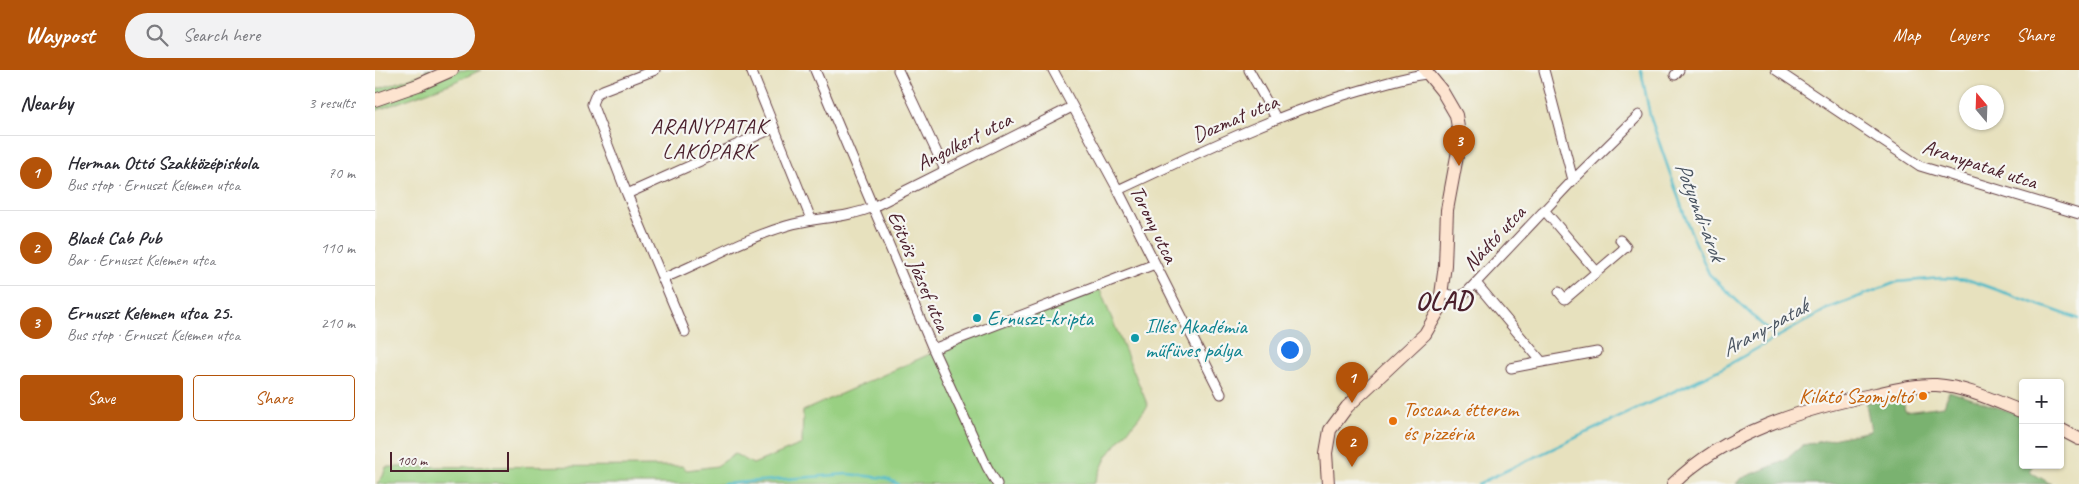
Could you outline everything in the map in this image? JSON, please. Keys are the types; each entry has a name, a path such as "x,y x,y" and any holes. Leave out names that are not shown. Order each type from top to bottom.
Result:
{"street":[{"path":"375,100 418,85 452,70"},
{"path":"655,70 603,90 594,98 593,107 685,332"},
{"path":"751,70 811,219"},
{"name":"Eötvös József utca","path":"815,70 933,349 987,467 997,484"},
{"path":"898,70 945,170"},
{"name":"Torony utca","path":"1053,70 1119,190 1221,394"},
{"path":"1249,70 1276,118"},
{"path":"1545,70 1573,180"},
{"name":"Aranypatak utca","path":"1776,70 1920,166 2079,214"},
{"path":"1328,484 1326,454 1330,430 1347,407 1425,334 1439,310 1442,293 1447,210 1460,140 1456,115 1442,91 1426,72"},
{"name":"Dozmat utca","path":"1119,190 1276,118 1343,95 1426,72"},
{"name":"Angolkert utca","path":"662,279 765,234 811,219 849,215 873,207 1072,107"},
{"name":"Nádtó utca","path":"1442,293 1459,297 1468,291 1573,180 1639,115"},
{"path":"627,194 774,128"},
{"name":"Nádtó utca","path":"1545,210 1597,272"},
{"path":"1559,292 1565,299 1597,272 1626,247 1620,240"},
{"path":"933,349 1155,264"},
{"path":"1476,282 1542,362"},
{"path":"1511,368 1597,352"},
{"path":"1673,484 1688,469 1711,454 1786,418 1828,404 1911,387 1932,385 1960,389 2019,410"},
{"path":"2064,431 2079,439"}],"green space":[{"path":"425,70 481,70 452,83 375,111 375,90 426,73"},
{"path":"1100,290 1148,406 1107,456 1094,484 377,484 383,476 386,467 682,466 687,470 717,466 735,454 753,464 802,444 803,411 932,353"},
{"path":"1949,391 2019,415 2019,469 2030,469 2029,471 2051,484 1736,484 1740,479 1784,461 1803,445 1871,431 1866,403 1902,395 1905,411 1944,406"}],"waterway":[{"name":"Potyondi-árok","path":"1641,70 1650,116 1688,225 1709,274 1776,338"},
{"name":"Arany-patak","path":"1478,484 1719,370 1827,309 1897,282 1941,278 1969,280 2079,319"},
{"name":"Arany-patak","path":"723,484 848,474 885,478 898,484"}],"place":[{"name":"Ernuszt Kelemen utca 25.","path":"1459,166"},
{"name":"Ernuszt-kripta","path":"977,318"},
{"name":"Illés Akadémia műfüves pálya","path":"1135,338"},
{"name":"Kilátó Szomjoltó","path":"1923,396"},
{"name":"Herman Ottó Szakközépiskola","path":"1352,403"},
{"name":"Toscana étterem és pizzéria","path":"1393,421"},
{"name":"Black Cab Pub","path":"1352,467"}],"district":[{"name":"ARANYPATAK LAKÓPARK","path":"709,138"},
{"name":"OLAD","path":"1444,300"}]}
